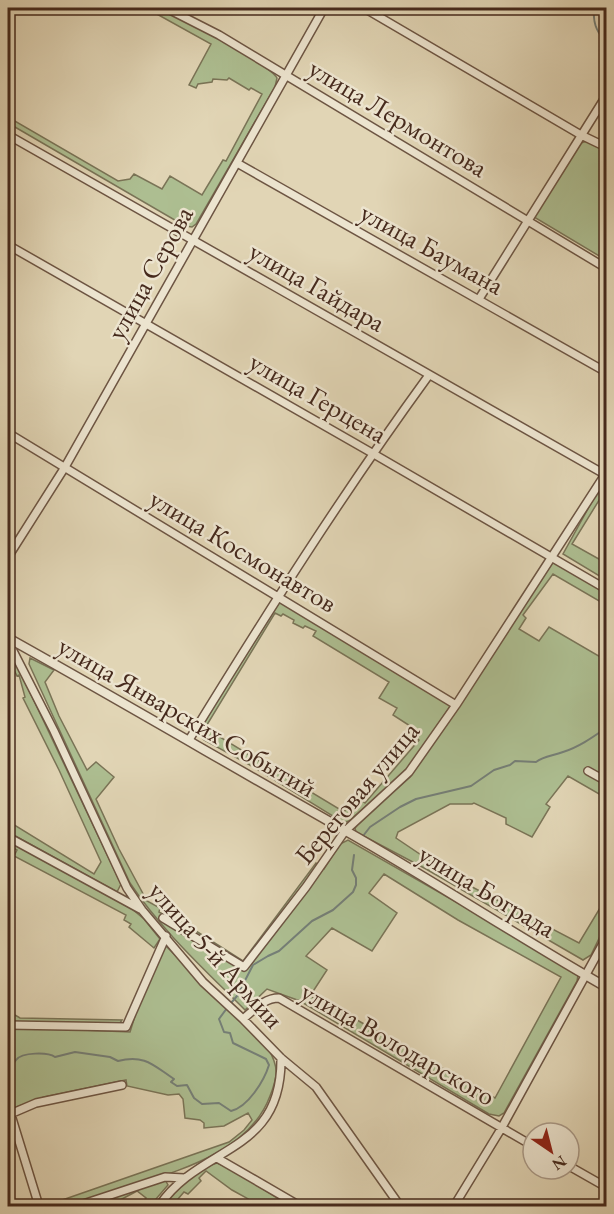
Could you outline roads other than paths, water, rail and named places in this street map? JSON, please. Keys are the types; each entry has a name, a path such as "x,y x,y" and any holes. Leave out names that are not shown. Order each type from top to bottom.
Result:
{"street":[{"name":"улица Лермонтова","path":"166,8 219,35 606,268"},
{"name":"улица Серова","path":"8,557 64,466 146,324 324,8"},
{"path":"364,8 581,135 606,147"},
{"path":"479,299 606,96"},
{"name":"улица Гайдара","path":"8,135 606,474"},
{"name":"улица Баумана","path":"237,163 606,372"},
{"name":"улица Герцена","path":"8,245 606,589"},
{"path":"189,740 277,596 372,453 429,375"},
{"name":"улица Космонавтов","path":"8,433 456,705"},
{"name":"Береговая улица","path":"163,918 244,967 306,887 345,831 409,772 456,705 606,474"},
{"name":"улица Январских Событий","path":"8,639 189,740 296,805 345,831"},
{"name":"улица 5-й Армии","path":"8,639 54,731 127,888 142,910 203,982 281,1058 316,1087 400,1206"},
{"path":"588,771 606,781"},
{"name":"улица Бограда","path":"345,831 606,987"},
{"path":"8,837 142,910"},
{"path":"8,1024 126,1027 166,936"},
{"path":"454,1206 501,1129 606,938"},
{"name":"улица Володарского","path":"243,1019 265,1000 279,998 521,1140"},
{"path":"159,1206 184,1178 244,1141 267,1116 277,1096 281,1077 281,1058"},
{"path":"39,1206 9,1115 36,1103 122,1085"},
{"path":"217,1158 300,1206"},
{"path":"581,1173 606,1187"},
{"path":"77,1206 165,1177 184,1178"}],"waterway":[{"path":"594,8 596,26 606,40"},
{"path":"363,836 370,827 416,799 471,786 494,770 515,761 536,762 569,750 586,742 606,728"},
{"path":"231,1003 253,965 279,951 312,921 333,910 353,892 356,885 356,878 352,870 354,855"},
{"path":"8,1072 19,1057 35,1054 55,1057 75,1052 110,1057 118,1061 142,1060 149,1062 174,1079 171,1082 177,1086 187,1085 194,1098 202,1104 219,1103 231,1111 249,1099 269,1065 266,1059 233,1043 230,1033 224,1032 219,1019 227,1008"}]}
